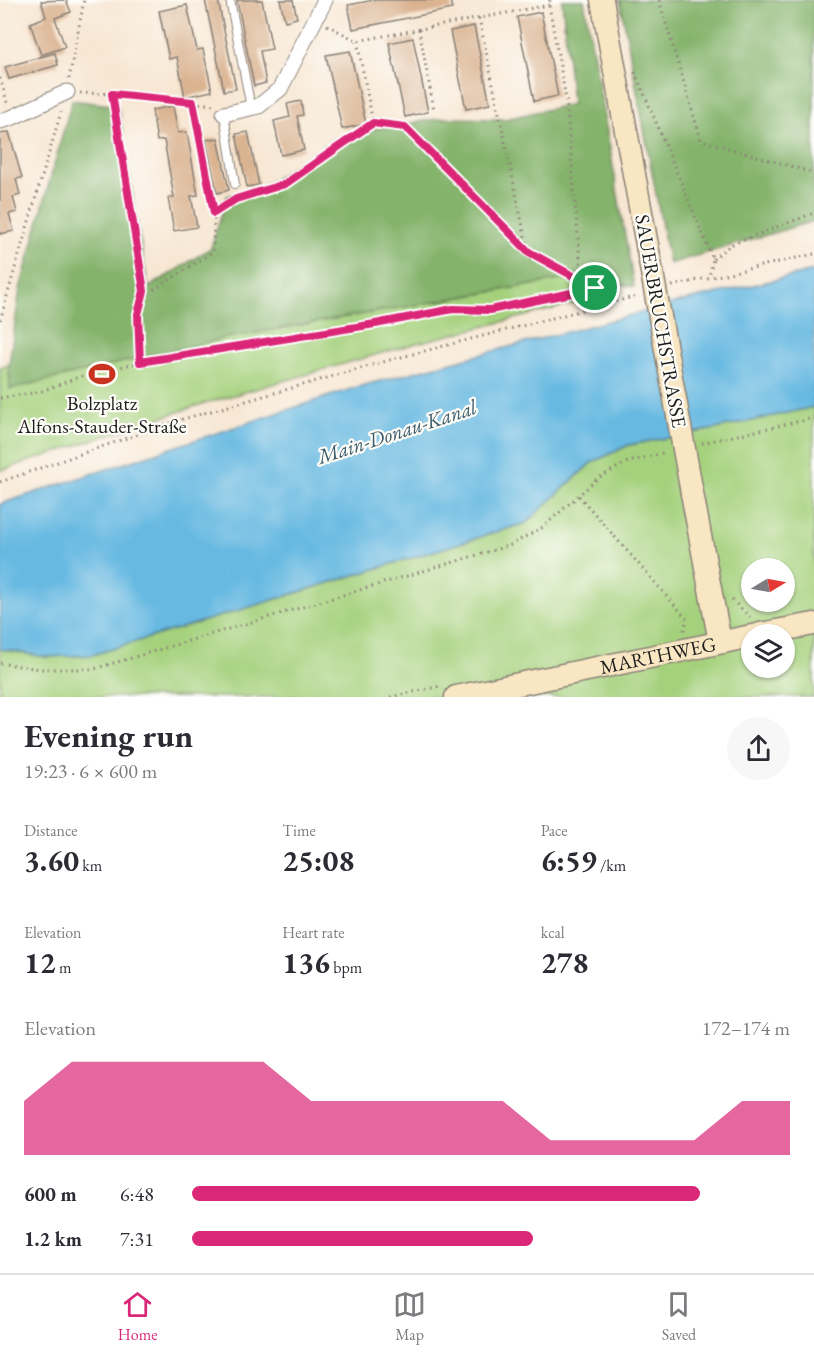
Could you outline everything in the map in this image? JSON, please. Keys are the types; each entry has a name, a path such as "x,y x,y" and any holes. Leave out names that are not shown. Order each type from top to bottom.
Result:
{"street":[{"path":"224,114 259,106 280,89 325,0"},
{"name":"SAUERBRUCHSTRASSE","path":"602,0 720,642"},
{"path":"6,119 67,92"},
{"path":"795,628 814,624"},
{"name":"MARTHWEG","path":"456,697 741,638"}],"lane":[{"path":"230,0 251,108"},
{"path":"224,114 235,184"}],"path":[{"path":"0,320 67,92 84,0"},
{"path":"659,0 701,140 814,173"},
{"path":"315,19 357,41 550,2 566,99 582,271 595,288"},
{"path":"479,18 529,252"},
{"path":"419,29 434,110"},
{"path":"357,41 373,123"},
{"path":"614,69 629,67 637,74 713,259"},
{"path":"0,78 6,119"},
{"path":"67,92 212,103 224,114"},
{"path":"112,94 144,296 138,314 140,362"},
{"path":"144,296 213,252 214,213 193,102"},
{"path":"0,482 176,420 390,360 618,302 529,252 405,127 373,123 285,184 236,199 214,213"},
{"path":"708,278 713,259 730,244 814,213"},
{"path":"668,287 814,255"},
{"path":"0,398 39,392 79,377 140,362 453,309 490,310 595,288"},
{"path":"0,663 39,669 94,669 511,545 543,527 579,496 687,619 684,631"}],"green space":[{"path":"562,0 584,0 634,287 582,276 225,338 10,389 9,365 20,289 72,100 118,106 148,288 211,248 227,196 259,189 339,137 378,128 443,118 505,119 572,104"},
{"path":"620,0 814,0 814,221 669,264"},
{"path":"583,276 602,297 417,343 196,406 0,471 0,368 9,365 10,388 225,338"},
{"path":"814,407 814,697 0,697 0,649 46,657 92,655 526,523 591,463 629,445"}],"water":[{"name":"Main-Donau-Kanal","path":"814,271 814,407 629,445 591,463 526,523 92,655 46,657 0,649 0,504 357,387 688,300"}],"building":[{"path":"66,0 71,12 55,18 65,47 41,55 30,23 46,17 41,1"},
{"path":"205,0 218,0 236,89 224,91"},
{"path":"237,0 262,0 272,49 260,51 266,83 254,86"},
{"path":"280,0 293,0 297,18 285,21"},
{"path":"374,0 450,0 452,9 353,29 348,5"},
{"path":"187,5 197,50 203,49 212,91 185,97 177,57 169,59 159,11"},
{"path":"541,12 558,96 534,101 517,17"},
{"path":"474,26 490,104 466,109 450,31"},
{"path":"413,38 428,112 405,117 389,43"},
{"path":"350,51 366,124 342,129 326,55"},
{"path":"55,53 58,65 9,79 5,67"},
{"path":"301,101 303,115 297,116 304,150 281,155 274,121 290,117 287,104"},
{"path":"173,106 178,133 187,132 198,195 191,196 197,227 174,231 168,198 174,197 164,140 157,141 152,110"},
{"path":"9,132 22,178 16,179 20,195 13,197 17,212 9,214 14,231 0,234 0,134"},
{"path":"248,132 259,185 247,187 236,134"},
{"path":"218,138 229,190 217,193 206,140"}],"place":[{"name":"Bolzplatz Alfons-Stauder-Straße","path":"102,374"}],"route":[{"path":"112,94 193,102 214,213 236,199 285,184 373,123 405,127 529,252 595,288 490,310 453,309 140,362 138,314 144,291 112,94"}]}
